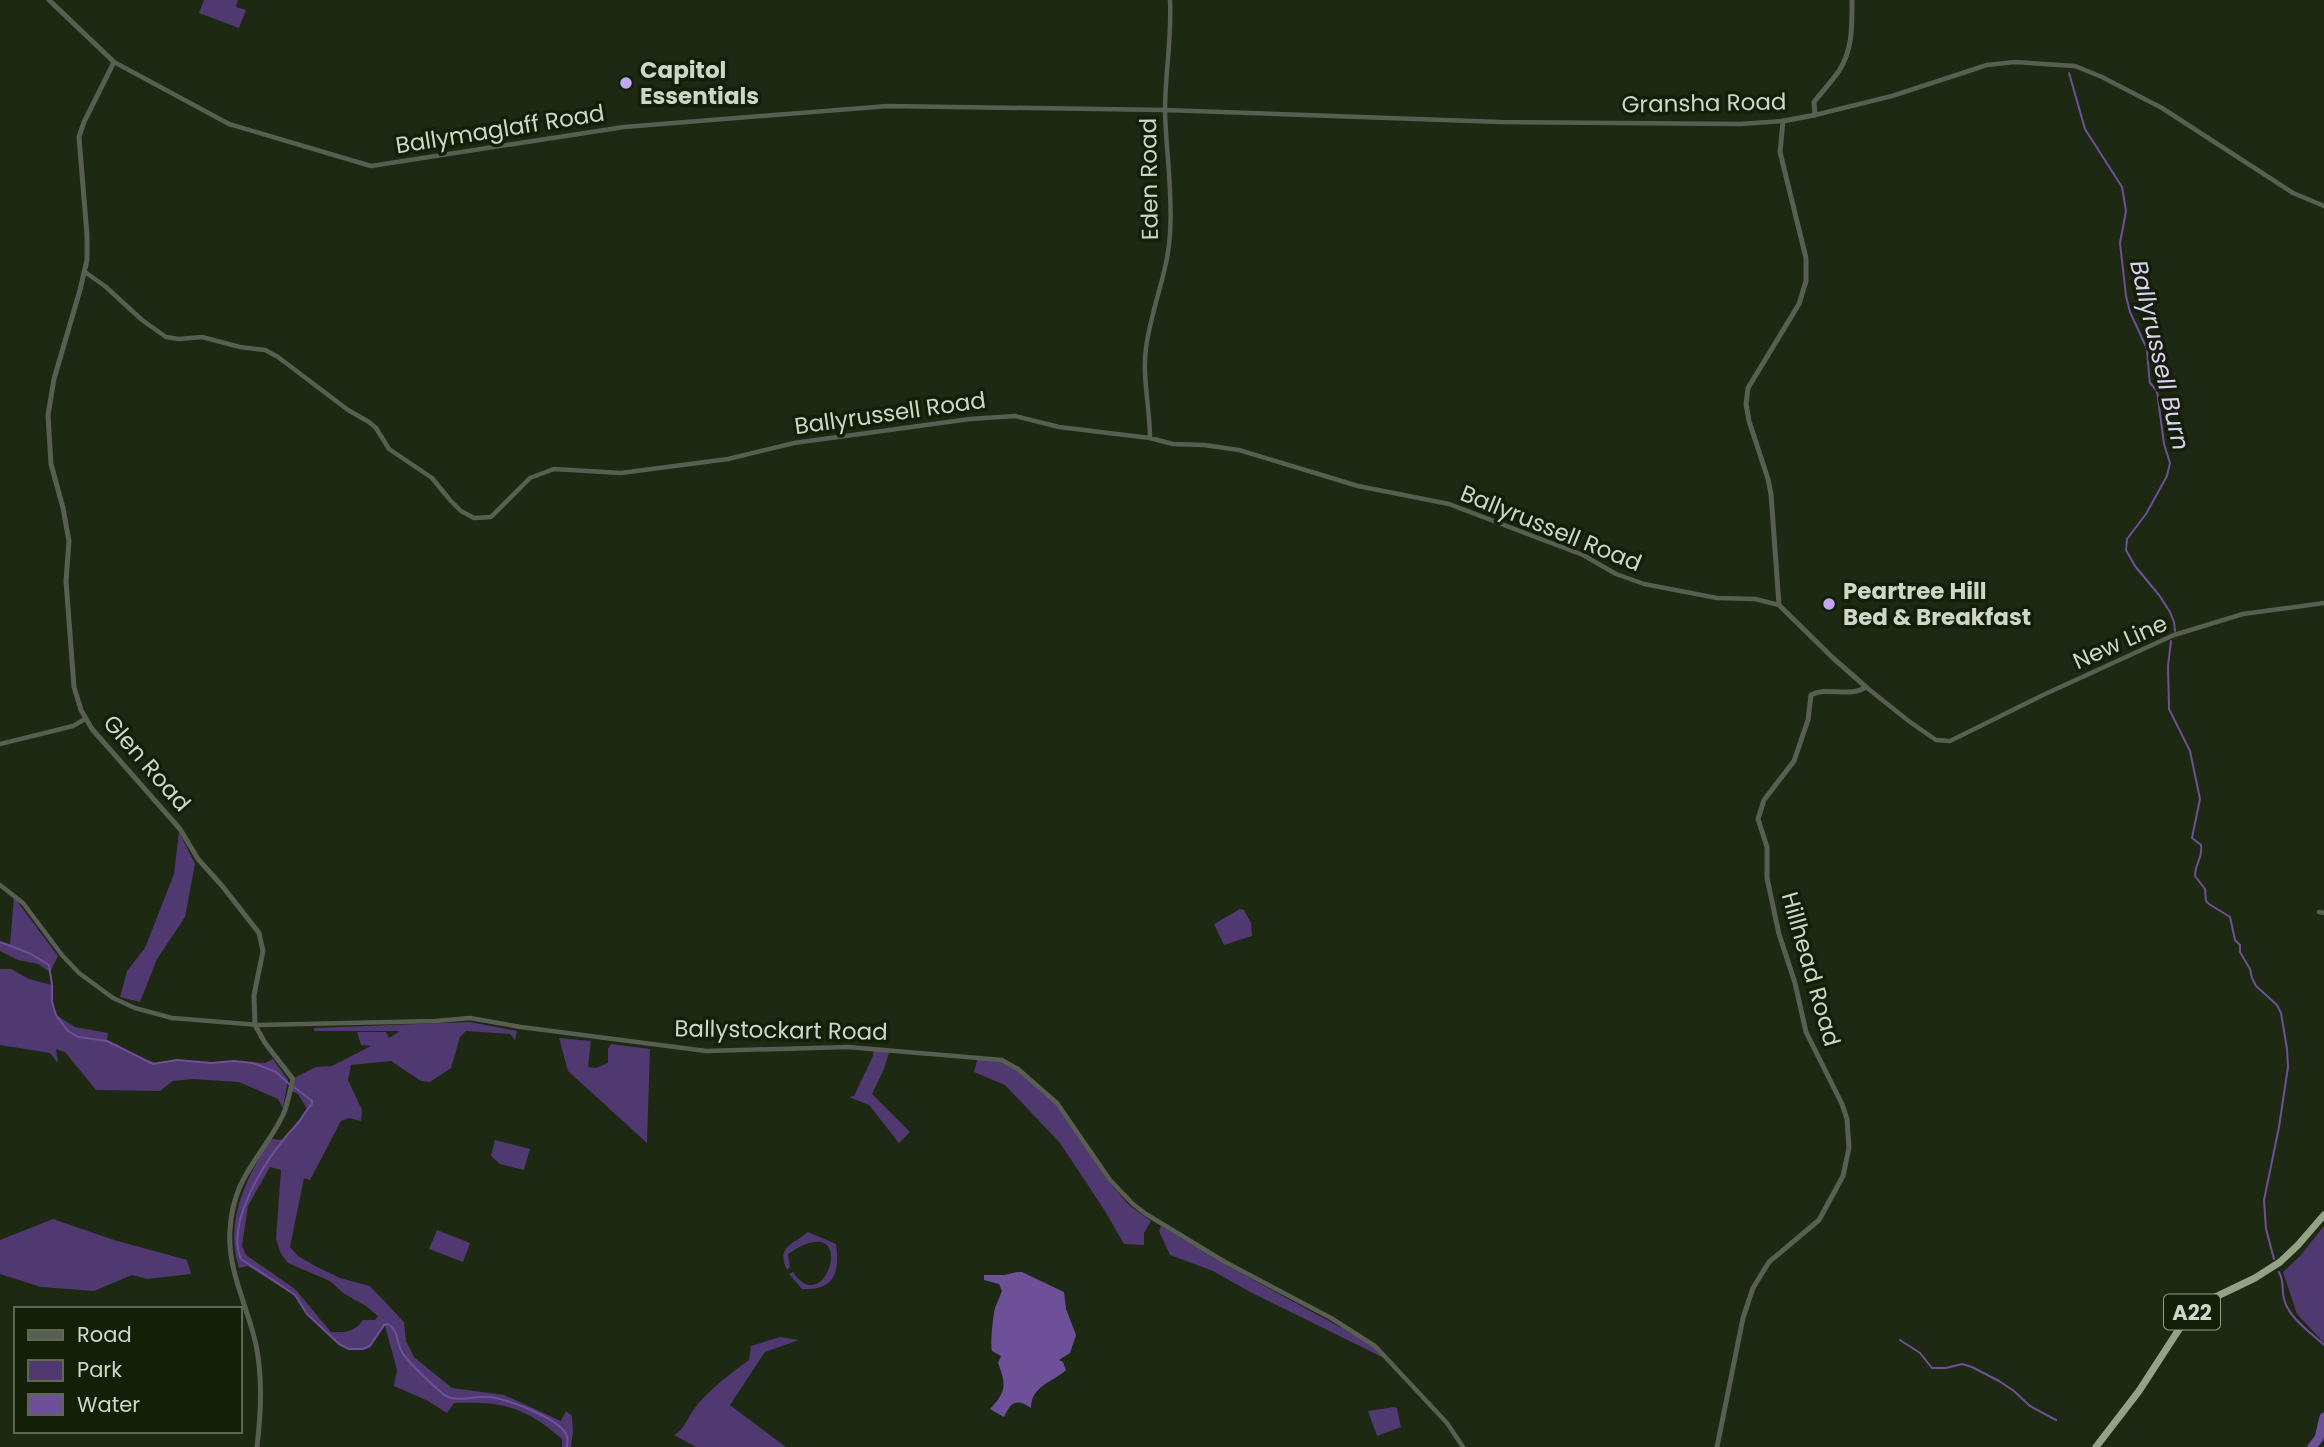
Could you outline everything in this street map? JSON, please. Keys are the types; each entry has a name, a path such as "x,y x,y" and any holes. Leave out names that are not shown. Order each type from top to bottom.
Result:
{"highway":[{"name":"A22","path":"2096,1447 2139,1391 2185,1320 2205,1302 2255,1278 2280,1262 2324,1215"}],"street":[{"path":"49,0 114,62"},
{"name":"Eden Road","path":"1150,438 1145,373 1146,348 1170,232 1170,176 1165,110 1170,0"},
{"path":"1815,115 1814,103 1838,73 1848,53 1852,30 1852,0"},
{"name":"Ballymaglaff Road","path":"114,62 229,124 371,166 624,127 888,106 1165,110"},
{"name":"Glen Road","path":"114,62 83,122 79,137 87,235 85,272 62,345 48,415 51,464 69,541 66,581 71,668 77,698 85,719 106,747 137,777 180,828 198,859 259,933 263,951 254,996 255,1025"},
{"name":"Gransha Road","path":"1165,110 1500,122 1740,124 1783,121 1815,115 1892,96 1987,65 2015,62 2075,66 2162,108 2286,189 2324,206"},
{"path":"1783,121 1780,152 1806,258 1806,281 1799,304 1748,388 1746,404 1749,421 1769,479 1779,605 1866,687"},
{"name":"Ballyrussell Road","path":"85,272 166,337 202,337 240,347 265,350 278,357 348,410 369,422 376,428 388,449 432,478 461,511 474,518 491,517 530,478 554,469 611,474 661,469 728,459 794,443 970,419 1015,416 1059,427 1150,438 1173,444 1211,445 1239,450 1358,486 1449,505 1583,555 1616,574 1644,584 1717,598 1755,599 1779,605"},
{"name":"New Line","path":"1866,687 1910,722 1940,741 1957,738 2174,635 2243,614 2324,603"},
{"name":"Hillhead Road","path":"1717,1447 1743,1318 1753,1288 1769,1262 1819,1220 1843,1176 1849,1148 1847,1119 1806,1032 1795,983 1779,934 1767,878 1768,847 1758,814 1764,800 1794,761 1808,720 1811,695 1818,692 1858,691 1866,687"},
{"path":"0,744 73,726 85,719"},
{"name":"Ballystockart Road","path":"0,885 23,902 62,955 79,973 130,1007 172,1018 255,1025 470,1018 706,1051 848,1046 1002,1060 1018,1069 1057,1103 1110,1180 1133,1204 1215,1256 1331,1318 1375,1346 1441,1415 1463,1447"},
{"path":"255,1025 293,1081 284,1113 241,1183 233,1205 230,1226 230,1255 256,1348 261,1403 257,1447"}],"green space":[{"path":"204,0 238,0 236,7 246,10 239,28 199,13"},
{"path":"179,832 195,864 185,917 157,959 140,1002 120,997 127,971 145,948 174,874"},
{"path":"14,897 58,956 50,972 38,964 18,960 0,951 0,942 10,944"},
{"path":"1240,909 1244,910 1251,923 1252,936 1224,945 1214,924"},
{"path":"0,969 11,969 29,979 52,985 52,1002 56,1015 75,1027 108,1033 107,1041 137,1057 160,1064 177,1060 265,1063 273,1059 288,1080 283,1108 278,1099 239,1082 192,1079 173,1081 160,1091 96,1090 65,1052 56,1049 58,1063 50,1053 0,1045"},
{"path":"470,1022 517,1031 515,1040 510,1034 466,1031 460,1037 451,1068 430,1082 421,1081 391,1061 351,1065 348,1080 362,1110 361,1121 349,1118 341,1121 310,1180 304,1178 290,1247 298,1256 317,1267 340,1278 370,1286 404,1322 406,1341 414,1357 452,1388 504,1395 561,1421 566,1411 572,1416 571,1447 562,1447 562,1439 549,1428 512,1408 486,1403 454,1403 447,1413 394,1386 397,1370 385,1326 370,1346 349,1349 339,1344 307,1314 295,1295 248,1266 239,1268 234,1234 240,1200 246,1185 271,1139 283,1140 307,1109 298,1094 292,1091 296,1077 316,1067 332,1066 371,1046 361,1045 357,1032 386,1032 389,1038 400,1031 314,1031 314,1028","holes":["270,1167 281,1170 276,1239 281,1254 288,1263 330,1281 343,1293 366,1306 378,1316 375,1320 363,1320 350,1330 331,1332 295,1289 246,1255 242,1246 248,1206"]},
{"path":"559,1038 591,1041 588,1067 596,1068 608,1063 608,1049 611,1044 650,1049 647,1143 568,1071"},
{"path":"873,1048 890,1049 872,1094 910,1132 899,1143 869,1105 849,1097 854,1096 873,1056"},
{"path":"978,1057 992,1058 1015,1067 1057,1103 1108,1181 1130,1206 1151,1221 1144,1233 1144,1245 1124,1244 1060,1143 1005,1085 974,1072"},
{"path":"495,1140 530,1149 524,1170 500,1164 491,1156"},
{"path":"53,1219 114,1240 187,1260 191,1274 147,1279 132,1275 94,1291 41,1287 0,1274 0,1240"},
{"path":"1161,1226 1224,1264 1362,1339 1384,1358 1213,1271 1170,1255 1159,1231"},
{"path":"2324,1226 2324,1343 2297,1314 2283,1272"},
{"path":"437,1230 470,1243 463,1262 429,1249"},
{"path":"808,1232 836,1244 837,1263 836,1271 828,1283 822,1287 802,1289 789,1274 793,1272 805,1284 816,1284 825,1276 830,1264 830,1252 824,1243 811,1243 788,1254 790,1267 787,1270 783,1256 787,1247"},
{"path":"780,1337 799,1340 765,1352 730,1405 786,1447 696,1447 674,1435 706,1395 749,1360 751,1346"},
{"path":"1397,1408 1401,1427 1377,1436 1368,1411"}],"water":[{"path":"1017,1272 1064,1292 1066,1309 1076,1335 1070,1353 1059,1360 1063,1362 1066,1370 1039,1389 1031,1408 1014,1403 1004,1417 990,1409 1000,1397 1003,1387 998,1363 1001,1356 992,1351 991,1343 994,1312 1002,1291 999,1284 984,1280 984,1275"}],"waterway":[{"name":"Ballyrussell Burn","path":"2069,73 2085,129 2122,187 2126,211 2120,243 2126,296 2130,312 2147,349 2150,383 2157,391 2164,444 2170,463 2167,476 2146,514 2127,539 2126,550 2170,612 2175,631"},
{"name":"Ballyrussell Burn","path":"2171,641 2168,666 2169,709 2190,751 2200,799 2192,838 2201,845 2195,876 2205,889 2206,901 2230,917 2235,940 2240,945 2240,952 2256,986 2277,1005 2281,1013 2288,1067 2264,1200 2266,1229 2274,1259"},
{"path":"0,942 29,953 49,965 52,1002 56,1015 68,1031 78,1037 107,1041 153,1064 177,1060 253,1063 276,1072 289,1084"},
{"path":"294,1087 312,1101 312,1104 275,1150 249,1196 238,1229 241,1259 295,1295 307,1314 339,1344 349,1349 363,1349 370,1346 384,1325 388,1324 396,1333 405,1356 448,1397 491,1397 534,1411 563,1430 567,1436 567,1447"},
{"name":"Ballyrussell Burn","path":"2279,1272 2286,1306 2324,1345"},
{"path":"1900,1340 1920,1353 1932,1368 1962,1364 1972,1367 1999,1381 2030,1406 2056,1420"},
{"path":"2312,1447 2319,1438 2324,1417"}],"place":[{"name":"Capitol Essentials","path":"626,83"},
{"name":"Peartree Hill Bed & Breakfast","path":"1829,604"}]}
